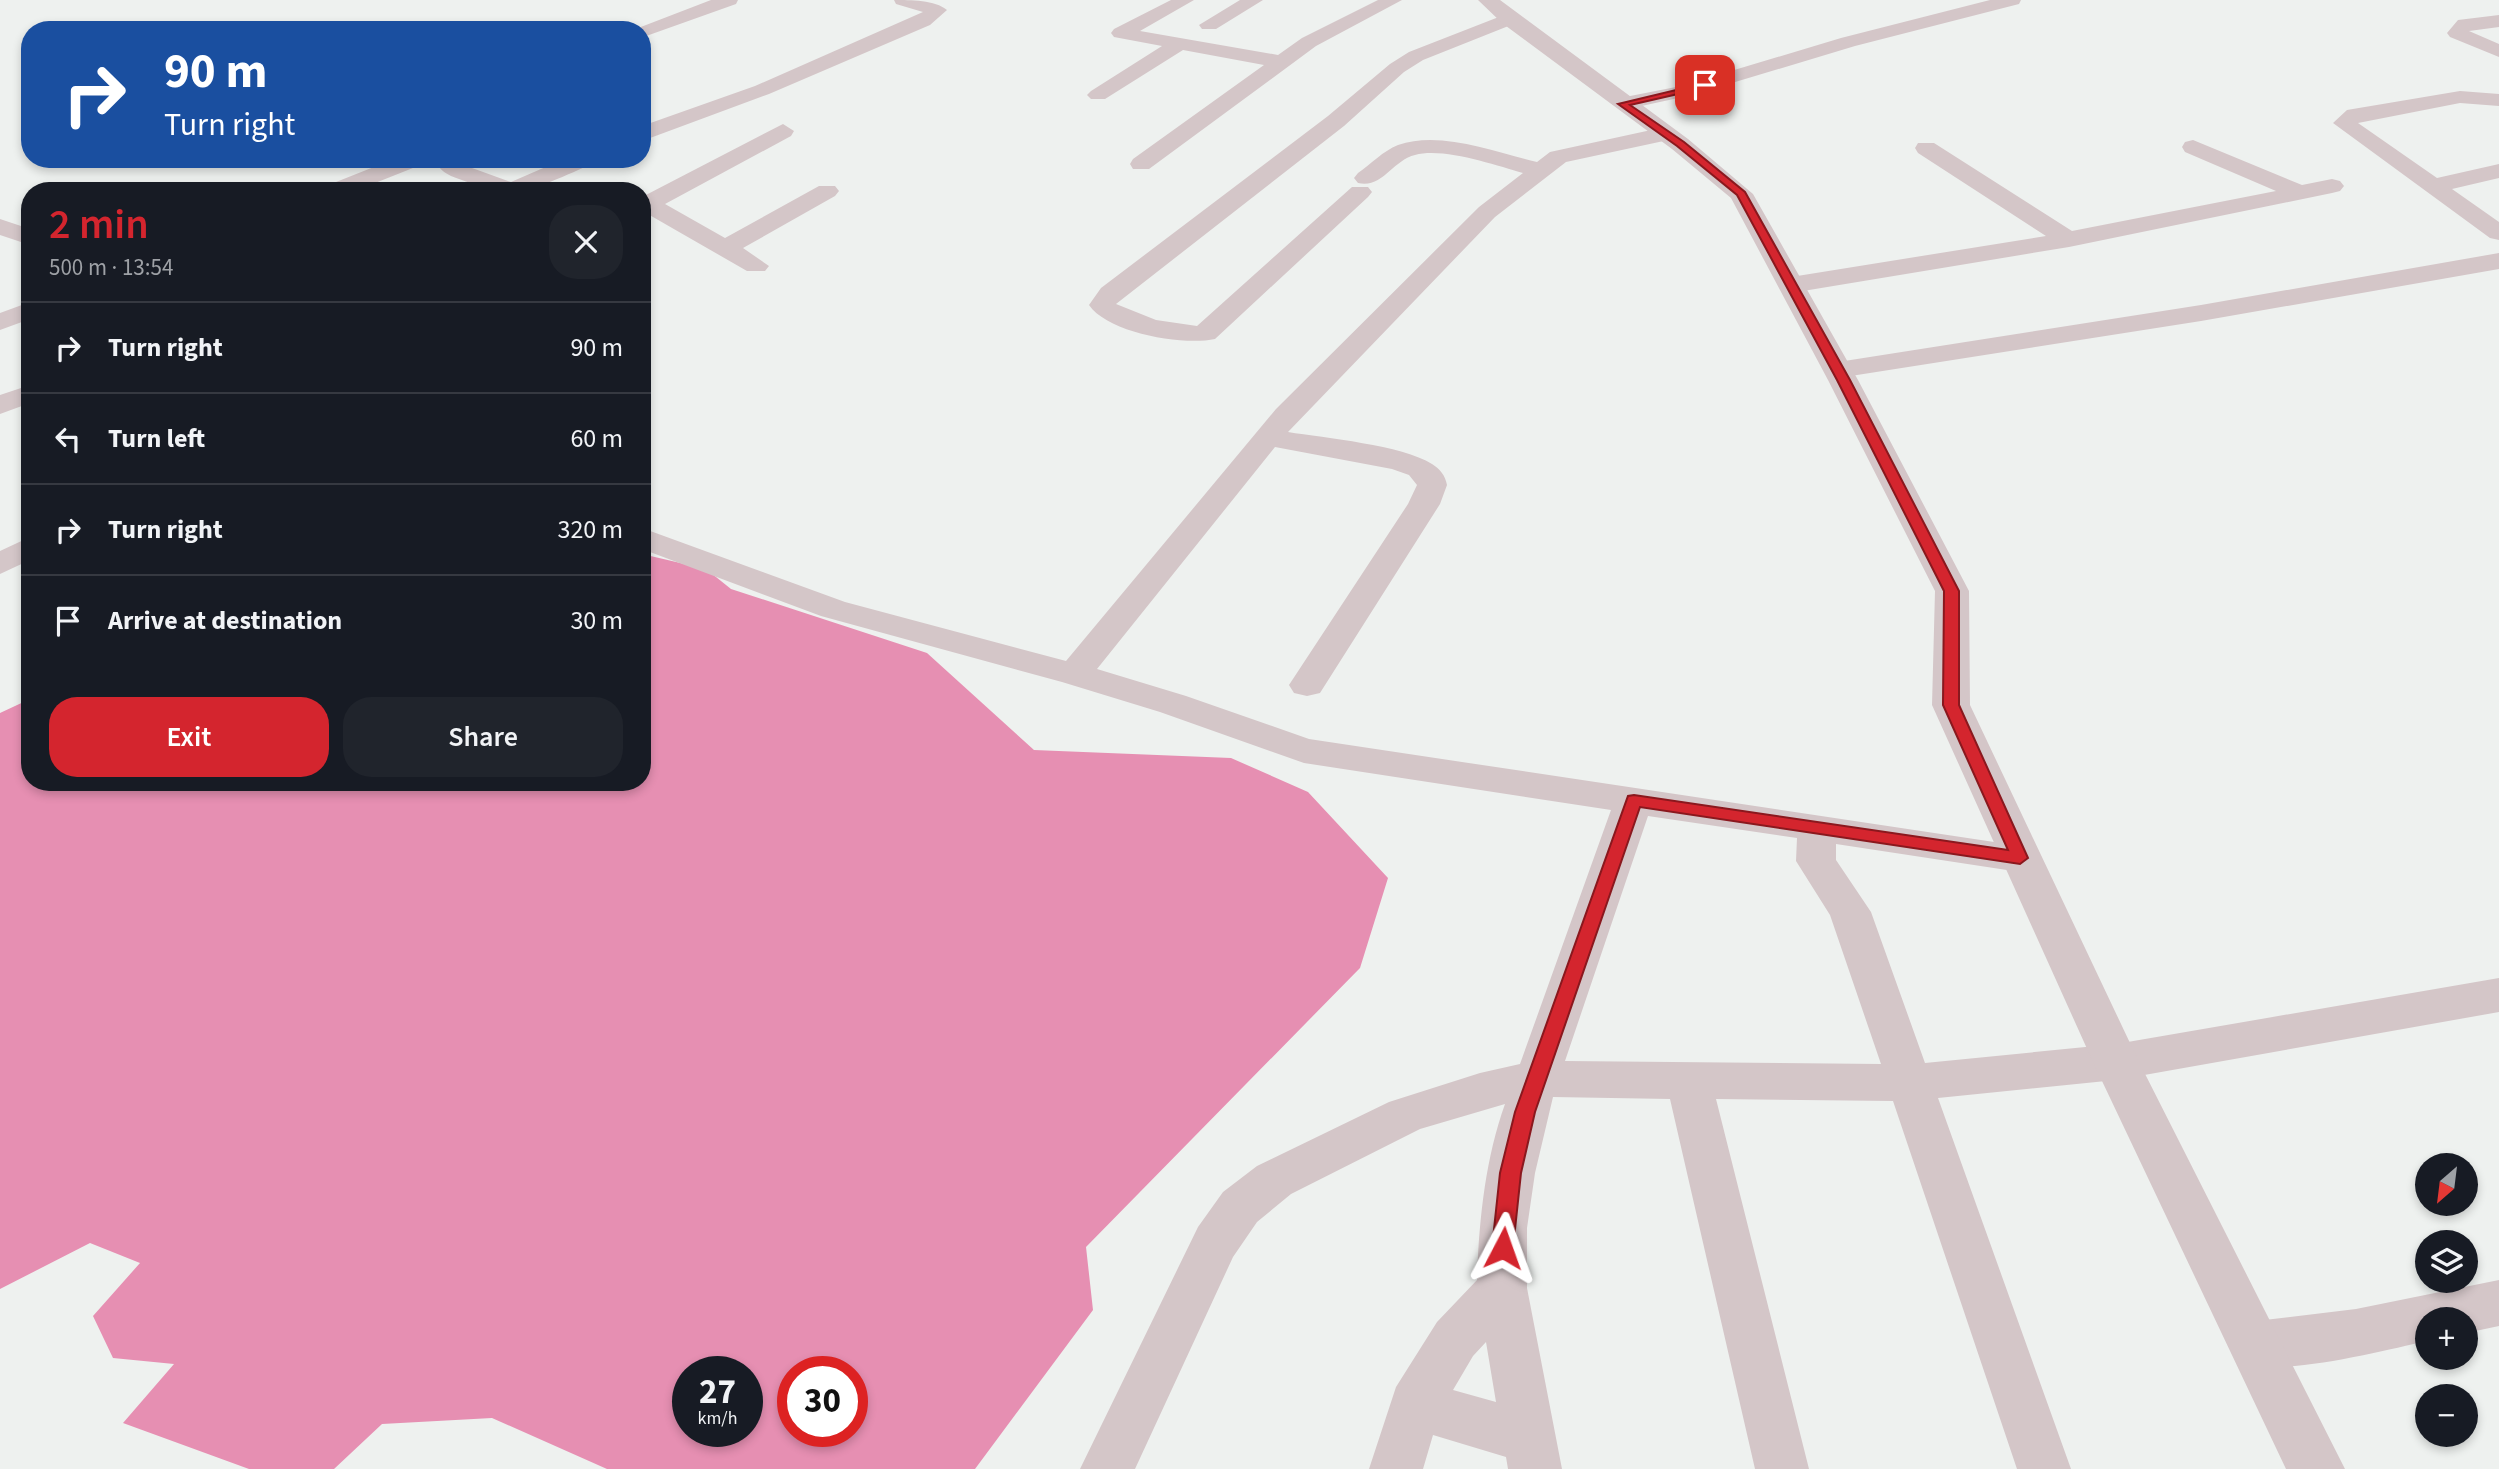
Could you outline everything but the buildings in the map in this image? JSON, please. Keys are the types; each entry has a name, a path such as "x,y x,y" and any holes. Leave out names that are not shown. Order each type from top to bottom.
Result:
{"street":[{"path":"651,28 729,0"},
{"path":"651,130 711,106 762,90 923,22 938,10 903,0"},
{"path":"1185,0 1121,33 1281,62"},
{"path":"1209,25 1254,0"},
{"path":"1140,164 1303,46 1393,0"},
{"path":"1623,104 1685,91 1848,42 1999,1"},
{"path":"1540,170 1454,151 1416,147 1405,150 1363,185 1205,333 1184,334 1110,314 1102,305 1110,294 1336,121 1397,68 1499,10 1741,194 1838,370 1952,591 1951,705 2116,1062 2316,1469"},
{"path":"1158,13 1236,31"},
{"path":"2499,21 2465,24 2457,33 2499,51"},
{"path":"1276,40 1303,46"},
{"path":"1098,95 1178,45"},
{"path":"2499,100 2460,97 2346,119 2344,123 2499,233"},
{"path":"651,203 783,131"},
{"path":"1074,674 1269,437 1487,212 1558,157 1575,151 1665,134"},
{"path":"2193,147 2300,193"},
{"path":"1926,148 2069,240"},
{"path":"357,182 392,168"},
{"path":"452,168 488,182"},
{"path":"529,182 563,168"},
{"path":"2432,186 2499,172"},
{"path":"1791,285 1965,260 2332,186"},
{"path":"726,248 827,191"},
{"path":"651,209 756,265"},
{"path":"0,226 21,235"},
{"path":"0,252 21,243"},
{"path":"1838,370 2201,313 2499,261"},
{"path":"0,322 21,314"},
{"path":"0,405 21,397"},
{"path":"1269,437 1399,461 1420,469 1430,477 1433,485 1424,504 1307,685"},
{"path":"651,541 833,609 1074,674 1173,704 1304,751 2020,858"},
{"path":"0,564 21,552"},
{"path":"1533,1454 1502,1288 1503,1228 1511,1173 1537,1079 1634,800"},
{"path":"1817,828 1816,861 1850,912 2044,1469"},
{"path":"1107,1469 1215,1242 1240,1207 1274,1180 1405,1115 1480,1091 1537,1079 1910,1083 2116,1062 2499,995"},
{"path":"1689,1081 1782,1469"},
{"path":"1396,1469 1415,1405 1455,1339 1502,1288"},
{"path":"2256,1345 2356,1333 2499,1303"},
{"path":"1415,1405 1533,1454"}],"shaded area":[{"path":"651,556 706,569 731,589 927,653 1034,750 1231,758 1308,792 1388,878 1360,968 1086,1247 1093,1310 975,1469 607,1469 492,1418 382,1424 334,1469 249,1469 123,1423 174,1364 113,1358 93,1316 140,1263 90,1243 0,1289 0,713 21,703 21,791 651,791"}],"route":[{"path":"1503,1248 1503,1228 1511,1173 1525,1112 1634,800 2020,858 1951,705 1952,591 1843,380 1741,194 1680,144 1623,104 1705,85"}]}
